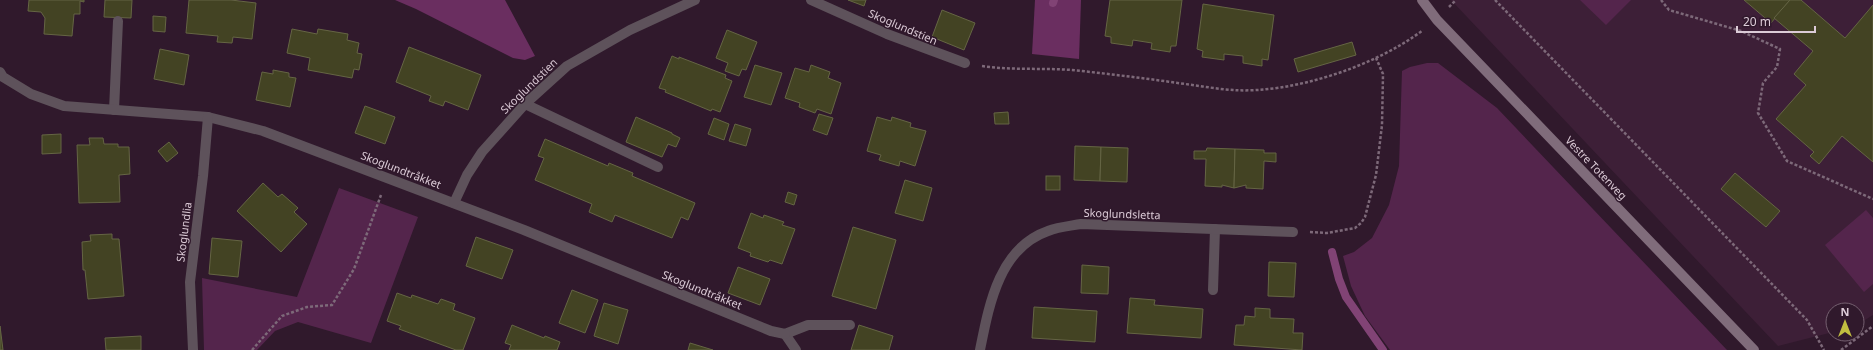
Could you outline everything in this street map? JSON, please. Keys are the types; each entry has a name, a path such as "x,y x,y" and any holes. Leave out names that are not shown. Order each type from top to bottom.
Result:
{"street":[{"name":"Skoglundstien","path":"454,203 467,175 482,152 525,104 567,66 630,30 695,0"},
{"name":"Skoglundstien","path":"811,0 887,34 965,63"},
{"name":"Vestre Totenveg","path":"1422,0 1437,20 1754,350"},
{"path":"114,110 118,21"},
{"name":"Skoglundtråkket","path":"0,72 3,77 30,94 64,106 208,117 263,131 524,230 771,331 785,334"},
{"path":"525,104 658,167"},
{"name":"Skoglundlia","path":"193,350 190,282 203,176 208,117"},
{"name":"Skoglundsletta","path":"980,350 988,313 1005,266 1023,244 1048,231 1081,224 1293,232"},
{"path":"1213,290 1215,229"},
{"path":"796,350 785,334 808,325 850,325"}],"path":[{"path":"1495,0 1807,320 1824,350"},
{"path":"1661,0 1668,10 1741,31 1780,49 1777,67 1763,83 1758,113 1787,161 1873,199"},
{"path":"965,63 1000,68 1074,70 1233,90 1278,89 1321,78 1376,58 1408,42 1437,20"},
{"path":"1293,232 1327,233 1344,231 1355,228 1365,217 1376,175 1382,132 1383,74 1376,58"},
{"path":"252,350 282,316 307,307 332,305 354,269 387,178"},
{"path":"1840,350 1873,326"}],"shaded area":[{"path":"395,0 505,0 535,56 525,60 513,58"},
{"path":"1035,0 1081,0 1079,59 1032,54"},
{"path":"1451,0 1873,0 1873,315 1865,320 1865,302 1825,302 1825,334 1778,346"},
{"path":"1580,0 1631,0 1606,25"},
{"path":"1427,63 1438,63 1497,108 1727,350 1390,350 1365,316 1351,286 1343,256 1354,252 1372,238 1389,205 1399,166 1402,71 1410,67"},
{"path":"339,188 418,217 371,343 298,322 275,331 257,350 204,350 202,278 297,297"},
{"path":"1866,210 1873,218 1873,284 1864,292 1825,245"}],"building":[{"path":"29,0 84,0 84,2 80,1 80,14 74,14 72,36 44,34 45,18 41,12 28,11"},
{"path":"105,0 132,0 131,18 104,17"},
{"path":"189,0 231,0 256,3 252,39 233,37 232,43 217,42 218,36 186,33"},
{"path":"848,0 866,0 864,6"},
{"path":"1110,0 1182,0 1176,46 1171,46 1170,52 1151,49 1152,43 1133,40 1132,46 1111,43 1111,37 1105,36"},
{"path":"1744,0 1790,0 1771,23"},
{"path":"1790,0 1801,0 1845,38 1873,5 1873,162 1842,136 1819,164 1810,156 1814,152 1776,119 1806,85 1794,74 1813,51 1774,18"},
{"path":"1203,4 1274,15 1268,60 1262,59 1262,66 1243,63 1243,56 1224,54 1224,60 1202,57 1203,51 1197,49"},
{"path":"942,10 975,23 964,50 932,37"},
{"path":"153,16 166,17 165,32 153,31"},
{"path":"292,29 317,34 318,29 348,34 347,40 359,43 357,53 362,54 359,70 354,69 352,78 308,70 310,58 287,53"},
{"path":"727,30 757,42 746,70 742,69 739,76 725,71 728,63 716,58"},
{"path":"1352,42 1356,55 1298,72 1294,59"},
{"path":"409,47 481,75 468,110 445,101 443,106 429,101 431,96 396,82"},
{"path":"160,49 189,55 184,85 154,79"},
{"path":"672,56 679,59 679,57 726,75 725,78 732,81 720,112 712,109 711,111 665,92 666,90 659,88"},
{"path":"755,65 782,73 771,105 744,97"},
{"path":"811,65 830,72 828,78 841,83 831,114 817,109 815,113 799,107 800,103 785,98 795,68 809,72"},
{"path":"273,70 289,73 289,77 296,78 290,107 256,100 262,72 273,74"},
{"path":"365,106 395,117 385,144 355,133"},
{"path":"1008,112 1009,124 995,124 994,113"},
{"path":"819,114 833,118 827,135 813,130"},
{"path":"636,117 680,138 676,147 668,144 662,157 626,142"},
{"path":"877,117 891,121 892,117 911,123 910,127 926,131 915,166 900,161 899,166 879,160 881,155 867,151"},
{"path":"714,118 729,124 724,140 708,134"},
{"path":"735,124 751,129 746,146 729,141"},
{"path":"61,134 61,153 42,154 42,135"},
{"path":"89,138 103,138 104,144 118,144 118,147 129,147 130,174 119,175 120,202 79,203 77,145 90,145"},
{"path":"545,139 608,166 609,163 633,173 632,176 695,203 688,220 681,217 672,238 615,215 612,222 589,212 592,204 535,180 544,158 538,156"},
{"path":"169,142 178,153 167,162 158,151"},
{"path":"1075,146 1101,147 1100,181 1074,180"},
{"path":"1101,147 1128,148 1127,182 1100,181"},
{"path":"1207,148 1235,149 1234,188 1222,185 1222,187 1205,186 1206,159 1194,159 1194,151 1206,151"},
{"path":"1235,149 1264,150 1264,153 1276,153 1276,162 1264,161 1263,189 1246,188 1246,185 1234,188"},
{"path":"1735,173 1780,211 1766,227 1721,189"},
{"path":"1046,176 1060,176 1060,190 1046,190"},
{"path":"905,180 932,188 923,221 895,213"},
{"path":"263,183 278,197 282,194 298,208 294,212 307,224 281,252 237,211"},
{"path":"788,192 797,195 794,205 785,202"},
{"path":"751,213 763,218 764,215 784,222 782,225 795,229 782,264 770,260 768,262 750,256 751,253 738,248"},
{"path":"853,227 896,240 876,309 832,296"},
{"path":"112,234 112,239 119,239 124,296 88,299 85,270 83,270 82,242 91,241 90,235"},
{"path":"476,237 513,250 502,279 466,266"},
{"path":"212,238 242,241 238,277 209,274"},
{"path":"1269,262 1296,263 1294,297 1268,296"},
{"path":"1082,265 1109,267 1108,294 1081,293"},
{"path":"738,267 770,279 760,305 728,293"},
{"path":"572,290 598,300 585,333 559,323"},
{"path":"397,293 411,298 412,295 438,304 441,299 455,304 453,310 475,318 463,350 456,350 399,329 401,326 387,321"},
{"path":"1130,298 1155,300 1154,305 1203,309 1201,338 1127,333"},
{"path":"604,303 628,310 618,344 594,336"},
{"path":"1034,307 1097,311 1095,342 1032,338"},
{"path":"1255,308 1270,309 1270,318 1294,319 1293,333 1303,333 1302,350 1234,345 1236,325 1244,325 1245,316 1255,317"},
{"path":"512,325 544,338 545,336 560,342 557,350 509,350 511,345 505,343"},
{"path":"859,325 893,336 889,350 851,350"},
{"path":"0,326 3,350 0,350"},
{"path":"141,336 141,350 106,350 105,338"},
{"path":"690,343 713,350 688,350"}],"waterway":[{"path":"1332,252 1339,279 1346,297 1383,350"}]}
